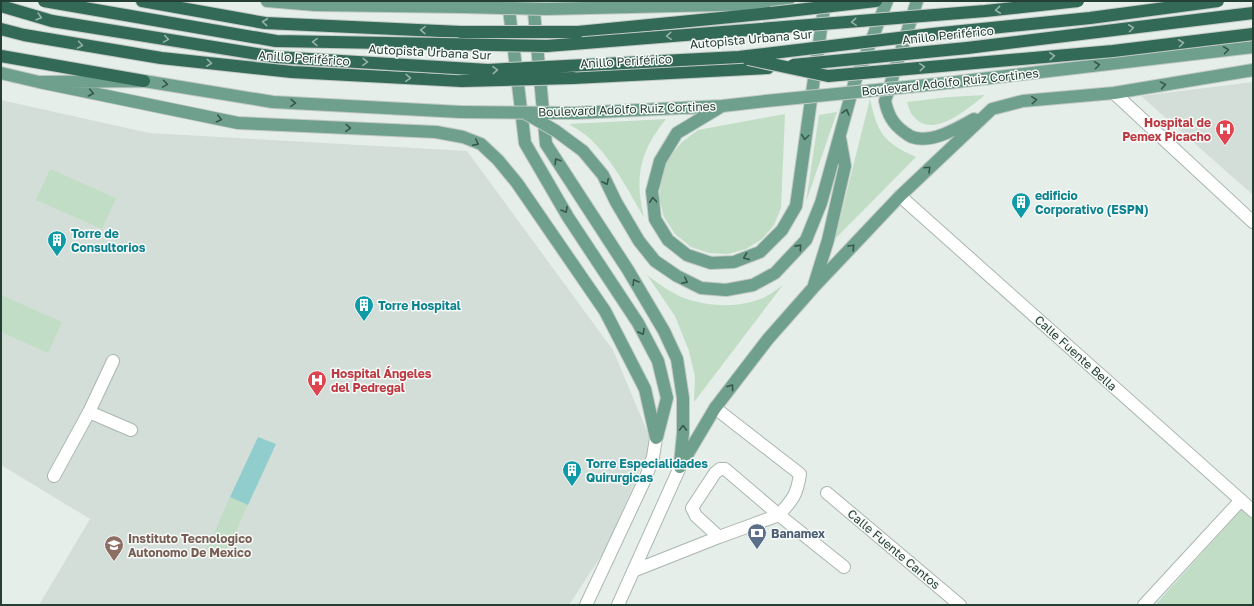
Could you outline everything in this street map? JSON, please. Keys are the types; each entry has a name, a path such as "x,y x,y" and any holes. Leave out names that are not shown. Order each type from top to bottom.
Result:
{"highway":[{"name":"Autopista Urbana Sur","path":"44,1 276,41 548,46 985,12 1078,1"},
{"path":"142,1 265,23 462,32 578,32 876,1"},
{"name":"Autopista Urbana Sur","path":"1,6 52,21 276,57 488,70 739,56 1090,18 1218,1"},
{"name":"Anillo Periférico","path":"1,29 24,35 161,58 292,72 462,81 573,78 768,68 967,48 1253,12"},
{"path":"739,56 828,76 1113,51 1253,34"},
{"path":"1,56 144,81"}],"main road":[{"path":"267,1 316,5 546,9 762,4 788,1"},
{"path":"508,1 525,143 568,217 638,323 658,361 667,398 656,438"},
{"path":"532,1 546,144 628,270 664,331 677,359 683,398 683,433 680,467"},
{"path":"582,8 608,1"},
{"path":"722,106 677,133 660,161 652,191 655,219 668,240 687,255 711,263 734,262 760,252 782,230 796,206 825,1"},
{"path":"524,112 556,131 583,151 603,175 616,202 639,241 655,261 677,276 701,288 726,290 753,285 776,273 806,240 821,203 854,84 887,1"},
{"path":"917,1 885,101 888,114 897,126 912,137 930,138 955,130 992,109 1023,101 1114,94 1253,70"},
{"name":"Boulevard Adolfo Ruiz Cortines","path":"1,73 40,82 144,81 273,102 461,112 576,113 722,106 947,84 1253,47"},
{"path":"40,82 238,123 436,132 463,137 481,144 498,160 517,183 605,312 645,389 656,438"},
{"path":"680,467 715,408 768,339 813,288 900,196 992,109"},
{"path":"813,288 828,240 845,166 840,135"}],"street":[{"path":"1114,94 1253,222"},
{"name":"Calle Fuente Bella","path":"900,196 1253,511"},
{"path":"54,476 89,412 113,361"},
{"path":"633,571 779,515 795,497 800,474 715,408"},
{"path":"89,412 131,430"},
{"path":"586,605 646,477 653,457 656,438"},
{"path":"618,605 680,467"},
{"path":"719,537 696,516 692,508 715,473 720,469 725,469 844,567"},
{"name":"Calle Fuente Cantos","path":"827,493 960,605"},
{"path":"1144,605 1241,500"}],"shaded area":[{"name":"Hospital de Pemex Picacho","path":"1253,82 1253,195 1141,96"},
{"name":"Hospital Ángeles del Pedregal","path":"1,100 149,133 467,151 613,350 652,443 605,550 569,605 39,605 90,519 1,465"}],"green space":[{"path":"985,95 959,115 938,124 928,125 919,121 911,113 907,102 949,97"},
{"path":"870,99 879,129 884,136 896,147 916,157 835,239"},
{"path":"837,112 806,202 819,115"},
{"path":"785,114 781,208 774,225 762,239 746,249 728,254 709,253 691,247 675,234 664,217 659,198 661,178 668,159 682,142 698,130"},
{"path":"666,119 650,142 642,165 640,189 644,217 612,164 604,154 587,136 569,124"},
{"path":"50,169 116,198 102,229 36,200"},
{"path":"647,275 681,297 696,302 716,305 736,305 756,301 767,296 783,285 694,402 695,377 689,351 675,316"},
{"path":"1,295 62,322 48,353 1,332"},
{"path":"230,497 248,505 223,558 207,549"},
{"path":"1242,509 1253,519 1253,605 1155,605"}],"water":[{"path":"258,437 276,444 248,505 230,497"}],"place":[{"name":"Hospital de Pemex Picacho","path":"1225,146"},
{"name":"edificio Corporativo (ESPN)","path":"1021,219"},
{"name":"Torre de Consultorios","path":"57,257"},
{"name":"Torre Hospital","path":"364,322"},
{"name":"Hospital Ángeles del Pedregal","path":"317,397"},
{"name":"Torre Especialidades Quirurgicas","path":"572,487"},
{"name":"Banamex","path":"757,550"},
{"name":"Instituto Tecnologico Autonomo De Mexico","path":"114,562"}]}
